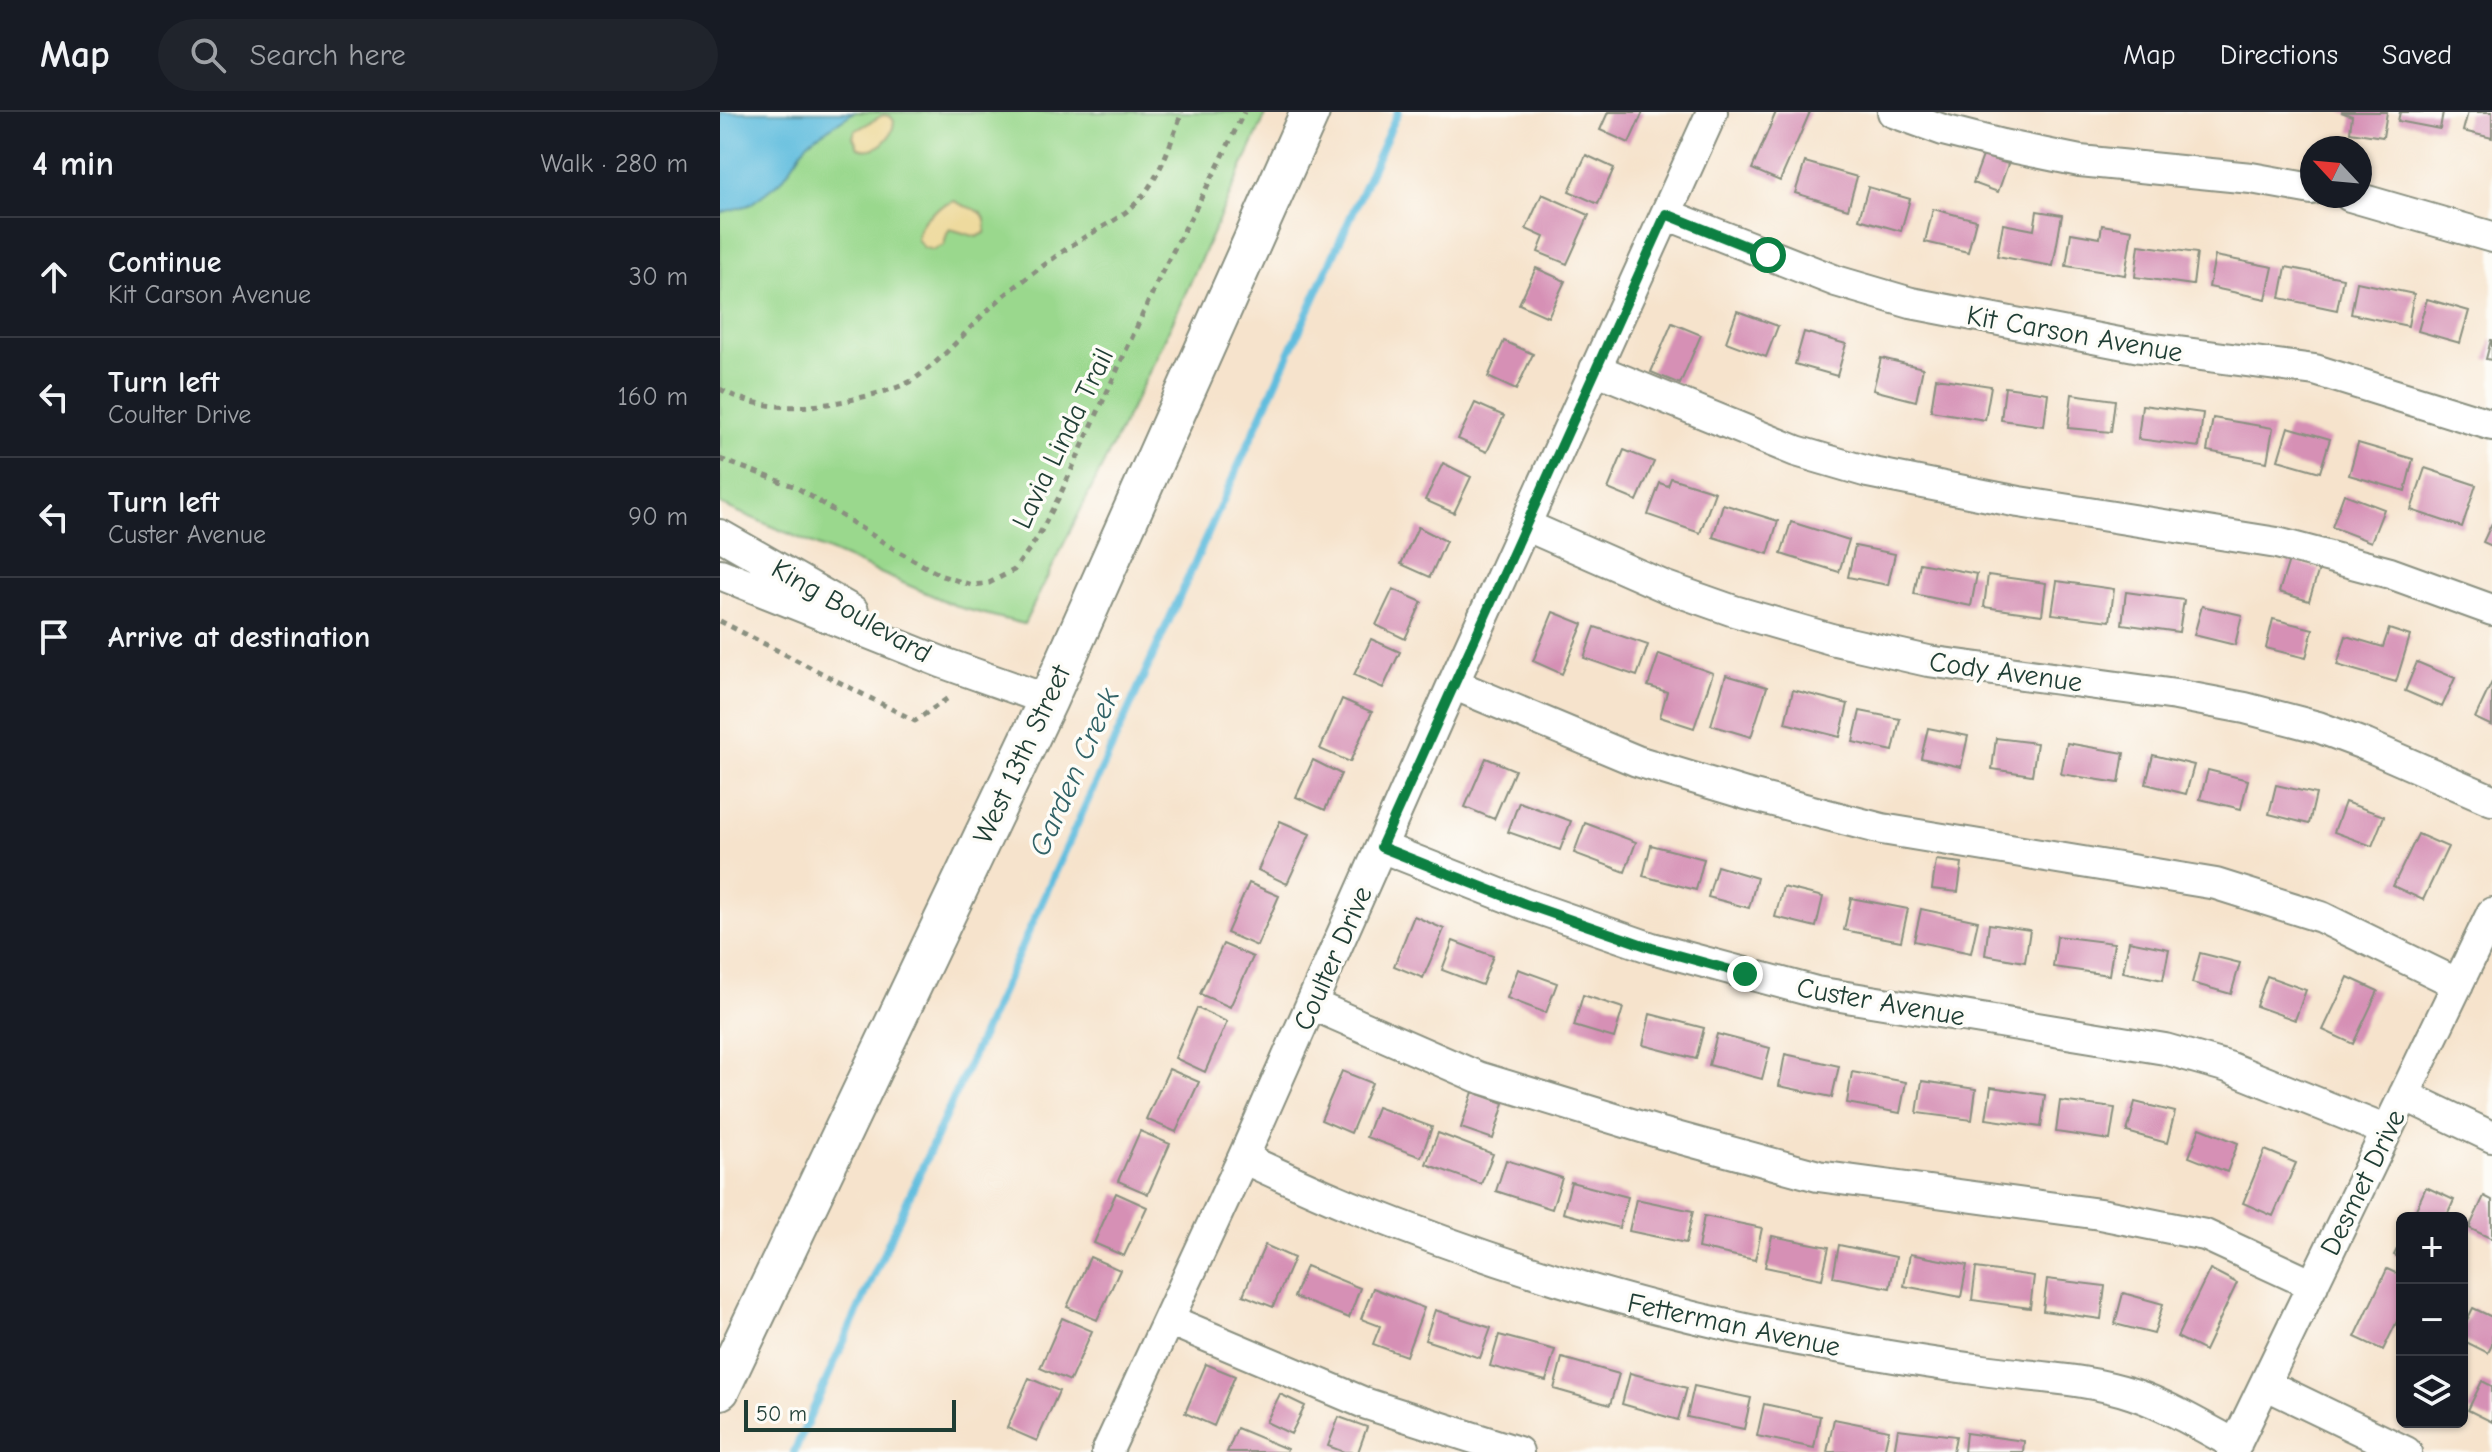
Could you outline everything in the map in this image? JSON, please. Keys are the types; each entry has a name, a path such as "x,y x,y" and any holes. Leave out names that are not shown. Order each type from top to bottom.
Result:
{"main road":[{"name":"West 13th Street","path":"720,1390 1048,700 1310,112"}],"street":[{"name":"Coulter Drive","path":"1107,1452 1243,1158 1712,112"},
{"path":"1893,112 1943,130 2080,161 2251,178 2300,187"},
{"path":"2372,202 2492,237"},
{"name":"Kit Carson Avenue","path":"1666,214 1836,281 1911,303 2140,347 2315,370 2492,425"},
{"path":"1595,369 1796,451 1868,472 2019,502 2277,543 2390,573 2492,610"},
{"name":"Cody Avenue","path":"1525,525 1666,587 1734,611 1831,639 1928,661 2176,695 2245,708 2318,727 2492,800"},
{"name":"King Boulevard","path":"720,535 954,667"},
{"name":"King Boulevard","path":"720,574 954,667 1048,700"},
{"path":"1453,684 1637,761 1746,794 1882,829 2216,884 2321,917 2458,984"},
{"name":"Custer Avenue","path":"1381,847 1525,904 1678,956 1816,992 2165,1049 2228,1067 2387,1131"},
{"name":"Desmet Drive","path":"2234,1448 2492,913"},
{"path":"1311,1004 1478,1077 1690,1141 1818,1176 2100,1214 2205,1235 2313,1285"},
{"path":"2404,1095 2492,1137"},
{"name":"Fetterman Avenue","path":"1243,1158 1352,1207 1433,1238 1630,1303 1798,1340 1963,1368 2080,1383 2133,1394 2191,1420 2234,1448"},
{"path":"1169,1320 1367,1404 1518,1452"},
{"path":"2265,1384 2406,1452"}],"path":[{"path":"720,389 758,404 803,407 877,393 913,380 1010,291 1133,206 1160,168 1182,112"},
{"name":"Lavia Linda Trail","path":"720,459 796,487 942,576 972,585 989,583 1014,570 1038,537 1060,495 1166,263 1244,112"},
{"path":"720,621 915,721 954,693 954,667"}],"green space":[{"path":"720,112 1267,112 1158,354 1024,624 961,608 720,504"}],"sand":[{"path":"883,115 890,116 894,121 887,139 871,149 858,148 853,137 855,131"},
{"path":"955,201 982,213 985,233 977,237 950,229 944,245 932,250 923,247 917,239 921,225 936,210"}],"water":[{"path":"720,112 854,112 808,142 782,180 764,194 749,205 720,213"}],"building":[{"path":"1608,112 1643,112 1629,143 1600,130"},
{"path":"1776,112 1810,112 1780,181 1752,169"},
{"path":"2341,112 2387,112 2383,137 2350,132 2352,116"},
{"path":"2400,112 2443,112 2440,129 2398,121"},
{"path":"2468,112 2492,112 2492,138 2463,131"},
{"path":"1586,155 1614,168 1598,204 1569,191"},
{"path":"1983,156 2008,164 1998,192 1973,183"},
{"path":"1805,162 1857,177 1848,209 1795,193"},
{"path":"1868,187 1910,199 1901,231 1859,219"},
{"path":"1542,194 1589,215 1567,264 1538,252 1544,237 1526,229"},
{"path":"1933,209 1976,220 1968,252 1925,242"},
{"path":"2037,211 2062,215 2053,266 1997,256 2003,224 2034,230"},
{"path":"2102,225 2132,230 2125,275 2066,266 2071,233 2100,238"},
{"path":"2139,245 2197,253 2193,285 2135,277"},
{"path":"2215,256 2273,267 2266,299 2209,287"},
{"path":"2286,267 2343,278 2337,310 2280,298"},
{"path":"1536,268 1565,281 1548,317 1519,304"},
{"path":"2357,282 2414,294 2408,326 2351,314"},
{"path":"2427,299 2469,311 2460,343 2418,331"},
{"path":"1737,311 1778,326 1766,357 1726,342"},
{"path":"1672,323 1701,335 1680,384 1651,372"},
{"path":"1804,332 1846,344 1837,376 1795,364"},
{"path":"2492,340 2492,360 2486,359"},
{"path":"1504,341 1533,354 1516,390 1488,377"},
{"path":"1881,358 1923,368 1916,401 1873,390"},
{"path":"1936,378 1991,386 1985,420 1931,411"},
{"path":"2005,387 2048,393 2044,426 2001,420"},
{"path":"2072,394 2115,400 2111,432 2068,428"},
{"path":"1475,403 1504,416 1487,452 1458,439"},
{"path":"2142,405 2203,413 2199,447 2138,439"},
{"path":"2213,418 2273,428 2267,462 2207,451"},
{"path":"2288,427 2330,439 2320,472 2278,460"},
{"path":"2358,443 2413,459 2405,491 2349,475"},
{"path":"1624,450 1654,462 1637,501 1608,489"},
{"path":"1443,463 1471,477 1454,513 1425,500"},
{"path":"2425,468 2476,485 2462,527 2411,510"},
{"path":"1671,478 1715,492 1700,533 1648,515 1660,483 1668,486"},
{"path":"2344,494 2384,509 2371,542 2332,527"},
{"path":"1723,504 1778,521 1768,554 1713,537"},
{"path":"1791,522 1849,540 1839,572 1781,554"},
{"path":"2492,523 2492,546 2483,542"},
{"path":"1418,527 1446,541 1430,577 1401,564"},
{"path":"1855,546 1895,554 1888,585 1848,577"},
{"path":"2289,560 2319,569 2309,601 2279,592"},
{"path":"1920,563 1977,574 1971,606 1914,594"},
{"path":"1988,575 2046,583 2042,615 1984,607"},
{"path":"2057,581 2114,589 2110,621 2052,614"},
{"path":"1393,589 1422,602 1405,639 1376,625"},
{"path":"2126,592 2184,600 2179,632 2122,624"},
{"path":"2202,606 2242,615 2235,645 2194,635"},
{"path":"1553,612 1583,624 1562,674 1533,661"},
{"path":"2273,619 2313,629 2306,658 2266,648"},
{"path":"1595,627 1648,645 1637,676 1584,658"},
{"path":"2389,629 2410,636 2396,682 2337,665 2346,636 2383,647"},
{"path":"1371,639 1400,652 1383,688 1354,675"},
{"path":"1659,654 1713,673 1694,728 1660,717 1667,692 1648,686"},
{"path":"2417,662 2455,678 2442,707 2405,691"},
{"path":"1726,675 1767,687 1751,737 1711,725"},
{"path":"2492,682 2492,726 2475,718"},
{"path":"1793,690 1848,704 1840,737 1785,723"},
{"path":"1342,699 1372,712 1350,762 1320,749"},
{"path":"1860,711 1900,719 1893,751 1853,742"},
{"path":"1928,728 1968,736 1961,767 1921,758"},
{"path":"1996,738 2037,743 2032,775 1992,769"},
{"path":"2067,743 2124,753 2119,783 2061,774"},
{"path":"2153,755 2194,765 2186,794 2146,784"},
{"path":"1486,758 1515,770 1494,819 1465,807"},
{"path":"1313,760 1341,774 1325,810 1296,797"},
{"path":"2208,770 2248,780 2241,809 2200,799"},
{"path":"2276,785 2316,794 2309,824 2269,814"},
{"path":"1519,802 1571,821 1560,850 1508,832"},
{"path":"2345,802 2384,816 2372,846 2334,832"},
{"path":"1280,821 1310,834 1287,884 1258,870"},
{"path":"1585,823 1636,842 1625,872 1574,853"},
{"path":"2418,834 2448,847 2423,900 2393,886"},
{"path":"1651,845 1704,859 1696,890 1643,876"},
{"path":"1936,860 1962,863 1958,892 1932,889"},
{"path":"1717,866 1757,878 1749,908 1708,897"},
{"path":"1249,883 1279,896 1257,946 1227,933"},
{"path":"1783,887 1823,897 1816,927 1775,917"},
{"path":"1851,898 1908,909 1901,941 1844,930"},
{"path":"1921,909 1978,921 1971,953 1914,941"},
{"path":"1414,916 1444,929 1423,978 1394,966"},
{"path":"1989,924 2030,930 2025,962 1985,955"},
{"path":"2057,936 2114,943 2109,975 2053,967"},
{"path":"1453,941 1493,956 1482,985 1442,970"},
{"path":"2129,941 2169,949 2163,980 2123,972"},
{"path":"1223,944 1253,957 1230,1007 1200,994"},
{"path":"2200,953 2240,963 2231,994 2192,983"},
{"path":"1518,969 1557,983 1546,1013 1507,998"},
{"path":"2267,976 2306,990 2295,1020 2256,1006"},
{"path":"2348,977 2378,991 2353,1044 2323,1030"},
{"path":"1583,995 1623,1008 1614,1038 1574,1026"},
{"path":"1197,1008 1227,1022 1205,1072 1175,1058"},
{"path":"1650,1014 1704,1028 1696,1059 1643,1045"},
{"path":"1717,1034 1770,1048 1762,1079 1709,1065"},
{"path":"1785,1054 1839,1066 1832,1097 1779,1086"},
{"path":"1169,1069 1199,1082 1176,1132 1146,1119"},
{"path":"1342,1071 1372,1083 1351,1133 1321,1120"},
{"path":"1852,1072 1906,1082 1900,1113 1847,1103"},
{"path":"1922,1081 1976,1089 1972,1120 1917,1113"},
{"path":"1991,1087 2045,1095 2041,1127 1986,1119"},
{"path":"1473,1092 1504,1103 1493,1139 1461,1128"},
{"path":"2060,1101 2115,1108 2110,1140 2056,1132"},
{"path":"2135,1102 2175,1112 2167,1143 2127,1132"},
{"path":"1377,1107 1432,1127 1421,1157 1366,1137"},
{"path":"2200,1128 2238,1143 2227,1172 2189,1157"},
{"path":"1140,1131 1170,1144 1148,1194 1118,1181"},
{"path":"1438,1133 1493,1154 1481,1184 1426,1164"},
{"path":"2265,1150 2296,1163 2273,1216 2243,1203"},
{"path":"1506,1160 1562,1178 1552,1209 1496,1191"},
{"path":"1571,1182 1628,1197 1619,1228 1563,1213"},
{"path":"2426,1187 2454,1200 2449,1212 2415,1212"},
{"path":"1116,1193 1147,1207 1124,1256 1094,1243"},
{"path":"2484,1196 2492,1200 2492,1239 2469,1228"},
{"path":"1636,1199 1693,1211 1686,1243 1629,1231"},
{"path":"1704,1216 1762,1228 1755,1260 1698,1248"},
{"path":"1772,1236 1829,1247 1822,1279 1765,1267"},
{"path":"1265,1245 1294,1258 1273,1307 1243,1295"},
{"path":"1839,1245 1896,1257 1890,1288 1833,1277"},
{"path":"1910,1254 1967,1265 1961,1297 1904,1286"},
{"path":"1090,1257 1120,1270 1097,1320 1067,1307"},
{"path":"1306,1266 1360,1288 1349,1318 1294,1297"},
{"path":"1976,1268 2034,1276 2030,1308 1972,1300"},
{"path":"2210,1269 2237,1283 2205,1351 2177,1337"},
{"path":"2387,1269 2396,1273 2396,1323 2383,1350 2355,1337"},
{"path":"2047,1279 2105,1286 2101,1319 2043,1311"},
{"path":"1373,1288 1424,1308 1406,1356 1373,1344 1380,1326 1361,1319"},
{"path":"2123,1293 2163,1304 2154,1334 2115,1324"},
{"path":"2473,1308 2492,1317 2492,1345 2488,1353 2468,1343 2468,1318"},
{"path":"1435,1310 1491,1328 1480,1358 1425,1340"},
{"path":"1062,1318 1092,1331 1070,1381 1040,1368"},
{"path":"1499,1335 1555,1350 1546,1381 1490,1366"},
{"path":"1562,1358 1619,1374 1610,1405 1554,1389"},
{"path":"1206,1364 1235,1376 1214,1426 1185,1413"},
{"path":"1630,1373 1687,1388 1678,1420 1622,1404"},
{"path":"1029,1378 1059,1391 1037,1441 1007,1428"},
{"path":"2482,1381 2492,1386 2492,1422 2468,1410"},
{"path":"1694,1386 1751,1398 1744,1429 1687,1417"},
{"path":"1280,1394 1305,1406 1291,1434 1266,1422"},
{"path":"1764,1404 1820,1416 1814,1448 1757,1436"},
{"path":"1339,1417 1367,1427 1358,1452 1344,1452 1328,1446"},
{"path":"1834,1419 1889,1430 1884,1452 1827,1452"},
{"path":"1237,1428 1287,1449 1286,1452 1227,1452"},
{"path":"1898,1429 1956,1436 1953,1452 1894,1452"},
{"path":"1966,1433 2024,1441 2023,1452 1964,1452"}],"waterway":[{"name":"Garden Creek","path":"794,1452 1398,112"}],"route":[{"path":"1745,974 1652,948 1525,904 1381,847 1666,214 1768,255"}]}
